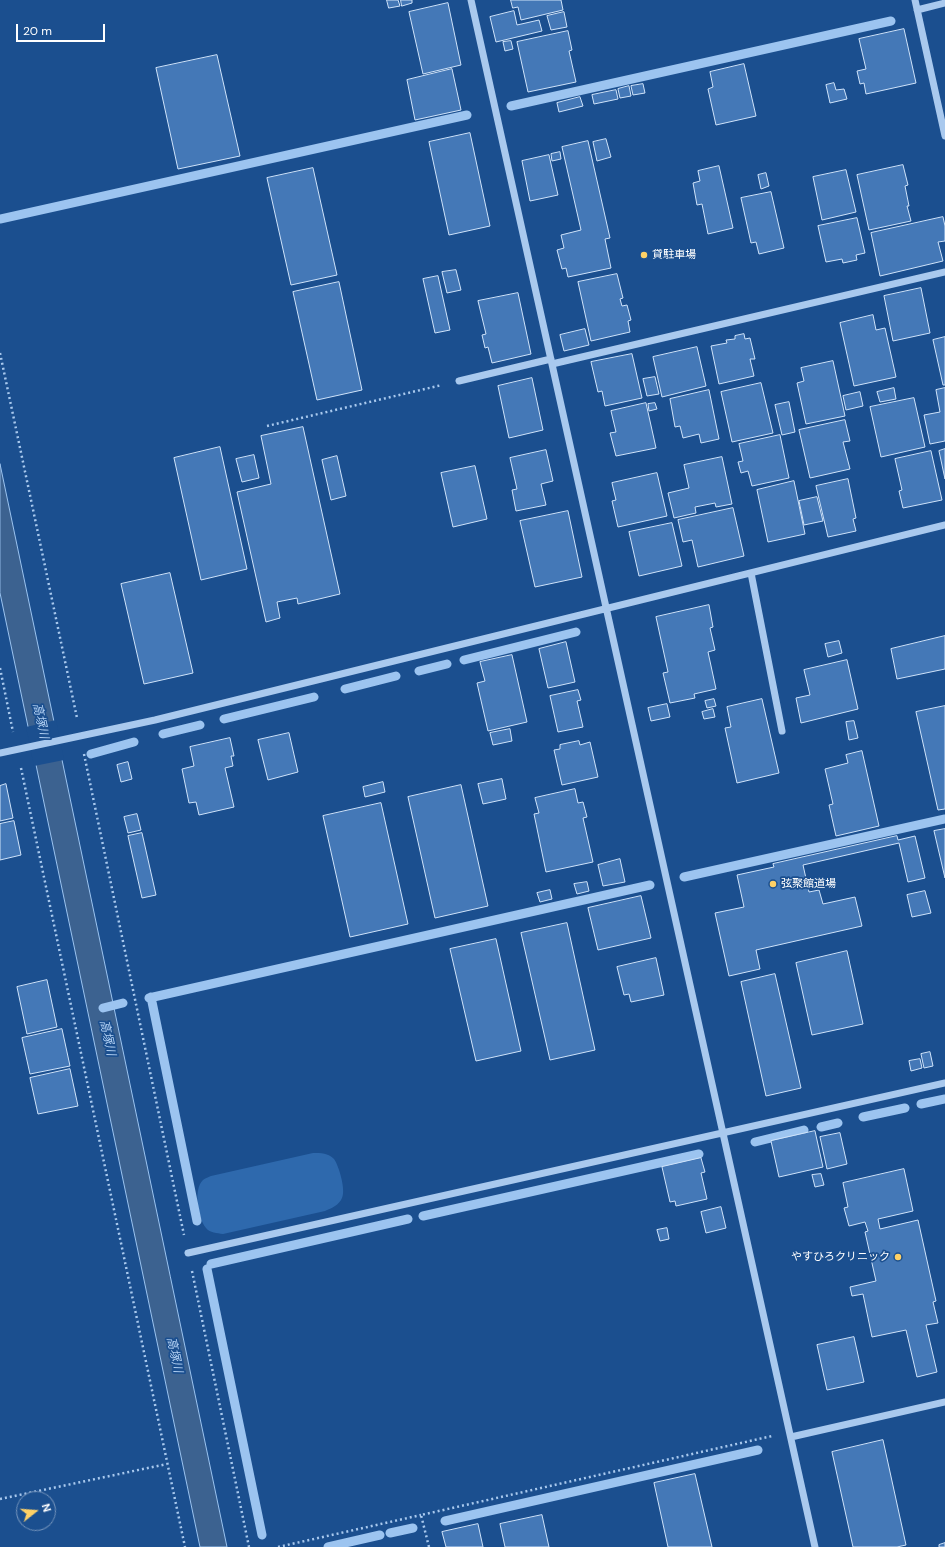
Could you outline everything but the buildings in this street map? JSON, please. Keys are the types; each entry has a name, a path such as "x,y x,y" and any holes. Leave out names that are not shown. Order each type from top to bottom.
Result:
{"street":[{"path":"471,0 815,1547"},
{"path":"914,0 945,136"},
{"path":"917,10 945,3"},
{"path":"459,381 552,362 945,272"},
{"path":"0,753 155,720 945,525"},
{"path":"750,573 782,731"},
{"path":"188,1253 945,1083"},
{"path":"790,1435 945,1402"}],"path":[{"path":"0,353 249,1547"},
{"path":"267,426 459,381"},
{"path":"0,668 19,749 185,1547"},
{"path":"278,1547 790,1435"},
{"path":"0,1499 167,1464"},
{"path":"420,1515 430,1547"}],"shaded area":[{"path":"313,1153 327,1154 334,1159 338,1167 343,1184 343,1194 339,1203 335,1206 325,1211 223,1234 212,1232 206,1228 201,1218 197,1197 200,1184 204,1179 211,1176"}],"water":[{"name":"高塚川","path":"0,464 227,1547 200,1547 0,593"}],"pier":[{"path":"56,720 64,760 34,766 26,727"}],"waterway":[{"path":"511,106 891,21"},
{"path":"0,219 467,115"},
{"path":"464,660 576,632"},
{"path":"419,671 447,664"},
{"path":"345,689 396,676"},
{"path":"224,719 314,697"},
{"path":"163,734 200,725"},
{"path":"91,754 134,742"},
{"path":"684,877 945,819"},
{"path":"149,998 650,885"},
{"path":"151,997 197,1221"},
{"path":"103,1008 123,1003"},
{"path":"921,1104 945,1099"},
{"path":"863,1117 905,1108"},
{"path":"821,1127 838,1123"},
{"path":"755,1142 804,1130"},
{"path":"423,1216 699,1154"},
{"path":"211,1264 408,1219"},
{"path":"207,1269 262,1535"},
{"path":"445,1521 758,1450"},
{"path":"390,1533 413,1528"},
{"path":"328,1547 380,1535"}],"place":[{"name":"貸駐車場","path":"644,255"},
{"name":"弦聚館道場","path":"773,884"},
{"name":"やすひろクリニック","path":"898,1257"}]}
